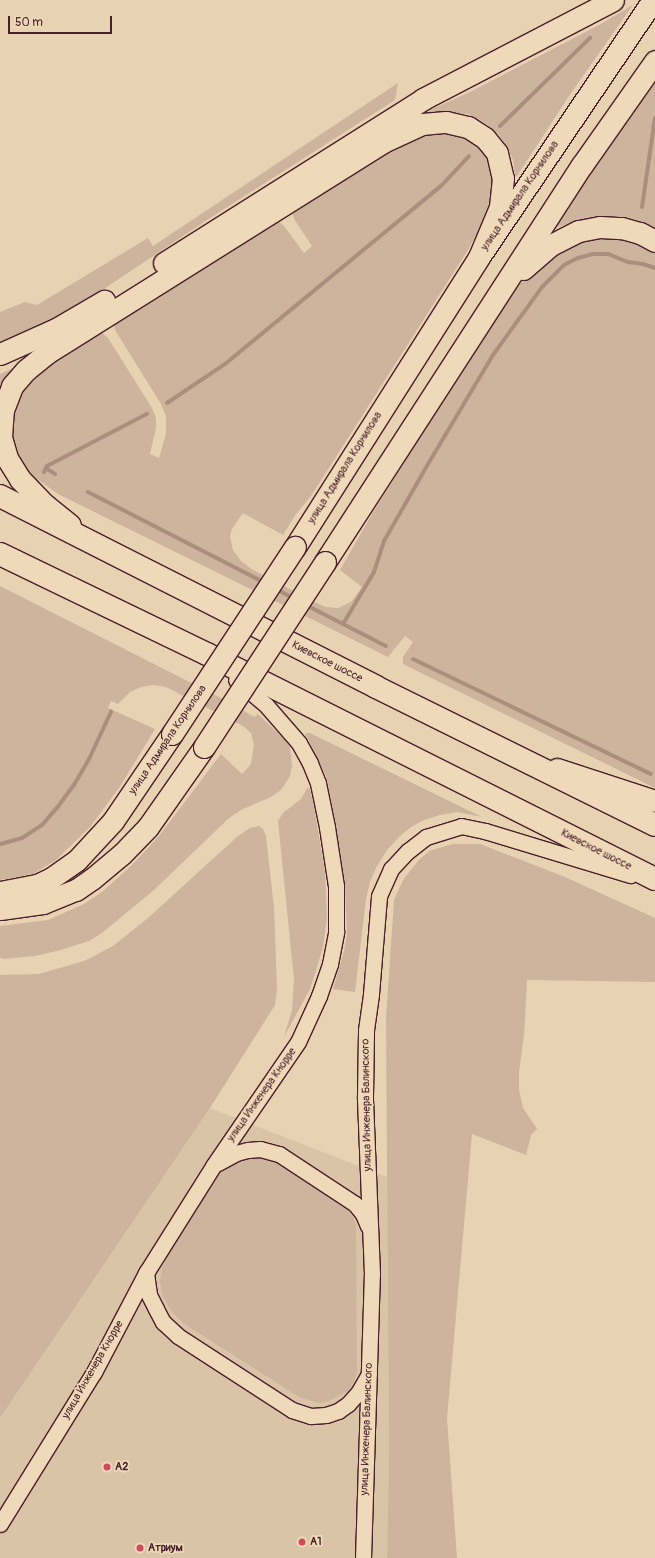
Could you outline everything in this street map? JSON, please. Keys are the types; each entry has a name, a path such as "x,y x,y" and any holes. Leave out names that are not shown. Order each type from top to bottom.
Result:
{"highway":[{"name":"Киевское шоссе","path":"0,496 100,545 376,687 655,825"},
{"name":"Киевское шоссе","path":"5,558 207,654 655,879"}],"main road":[{"path":"0,354 56,329 103,302 423,99 613,0"},
{"name":"улица Адмирала Корнилова","path":"0,892 37,885 50,880 77,860 112,821 172,734 295,547 479,257 653,0"},
{"path":"0,909 43,903 76,890 122,854 148,826 204,747 582,165 655,60"},
{"path":"100,545 59,518 45,506 13,471 4,452 1,437 1,424 6,398 16,380 37,360 383,142 422,124 446,122 473,129 490,142 500,160 503,178 500,208 479,257"},
{"path":"505,285 550,245 578,230 600,227 622,228 640,233 655,241"},
{"path":"516,756 655,801"}],"street":[{"name":"улица Инженера Кнорре","path":"0,1524 94,1372 146,1273 213,1166 301,1036 327,971 334,943 337,917 334,871 318,783 310,763 299,742 266,705 207,654"},
{"name":"улица Инженера Балинского","path":"363,1558 372,1274 365,1096 366,1030 371,994 379,896 391,869 408,851 426,838 461,826 485,831 655,883"},
{"path":"213,1166 236,1153 248,1150 260,1148 279,1154 355,1204 363,1214 370,1231"},
{"path":"146,1273 149,1295 163,1322 178,1336 292,1410 311,1416 326,1415 338,1411 348,1404 358,1393 369,1374"}],"shaded area":[{"path":"633,5 571,93 517,176 515,175 513,160 507,146 499,135 488,125 468,114 429,112 430,110 470,92 599,25"},
{"path":"655,79 655,229 643,223 603,217 583,219 555,228 555,226"},
{"path":"398,83 395,100 207,220 98,293 51,320 0,343 0,312 25,302 37,305 148,238 153,246"},
{"path":"431,133 453,134 467,138 479,147 487,159 491,171 492,184 490,204 483,222 468,250 311,496 296,514 283,535 243,513 232,529 230,536 233,550 241,561 253,570 325,607 338,608 351,602 362,587 340,570 372,514 499,312 527,276 557,253 582,241 601,238 620,238 652,251 655,253 655,788 403,664 403,657 413,642 405,636 388,657 58,494 30,474 17,454 12,437 11,425 17,403 25,387 43,369 101,332 108,338 152,408 156,418 156,428 150,454 159,458 166,434 166,416 161,404 115,330 114,323 277,220 284,226 304,253 312,246 294,219 292,211 382,154 413,139"},
{"path":"18,366 8,376 0,386 0,374"},
{"path":"0,586 233,704 254,717 258,714 282,737 290,747 292,766 290,776 281,790 271,797 241,810 228,819 154,890 102,933 89,941 57,951 35,956 4,959 0,958 0,926 48,920 84,904 102,892 132,865 159,836 221,754 242,774 251,764 254,744 251,733 243,726 166,687 153,685 141,687 130,692 118,704 111,701 108,708 155,729 121,785 91,826 56,860 33,874 0,880"},
{"path":"305,733 310,733 482,817 457,812 424,820 411,827 387,850 377,866 370,882 366,899 355,992 333,989 344,951 347,934 345,885 336,825 326,776"},
{"path":"307,788 310,789 314,807 325,872 327,917 323,947 310,989 284,1037 292,1010 294,980 278,821 283,813 301,799"},
{"path":"259,826 263,829 266,836 274,908 277,989 275,1005 210,1108 0,1418 0,975 39,974 84,961 113,946 148,918 238,836 250,828"},
{"path":"453,844 480,844 565,877 655,918 655,982 527,980 524,1035 519,1072 519,1090 523,1108 537,1129 531,1135 526,1155 472,1134 447,1418 457,1558 387,1558 389,1455 386,1018 394,900 403,880 417,862 429,851"},
{"path":"210,1108 387,1177 389,1455 387,1558 0,1558 0,1418"},
{"path":"262,1154 275,1160 343,1204 353,1217 356,1225 357,1371 354,1382 348,1391 329,1401 319,1403 299,1397 183,1323 171,1311 163,1297 160,1282 162,1267 169,1253 220,1173 231,1162 246,1155"}],"waterway":[{"path":"500,126 590,38"},
{"path":"642,207 655,118"},
{"path":"167,403 225,364 441,186 469,156"},
{"path":"343,624 374,572 384,541 431,459 493,355 542,287 564,265 578,258 593,254 608,254 628,262 643,264 655,268"},
{"path":"44,472 47,466 147,414"},
{"path":"46,468 55,474"},
{"path":"88,492 265,583"},
{"path":"274,588 295,599"},
{"path":"304,604 386,646"},
{"path":"413,659 651,774"},
{"path":"0,844 22,838 42,825 57,808 74,785 90,757 111,712"}],"place":[{"name":"А2","path":"107,1467"},
{"name":"А1","path":"302,1542"},
{"name":"Атриум","path":"140,1548"}]}
